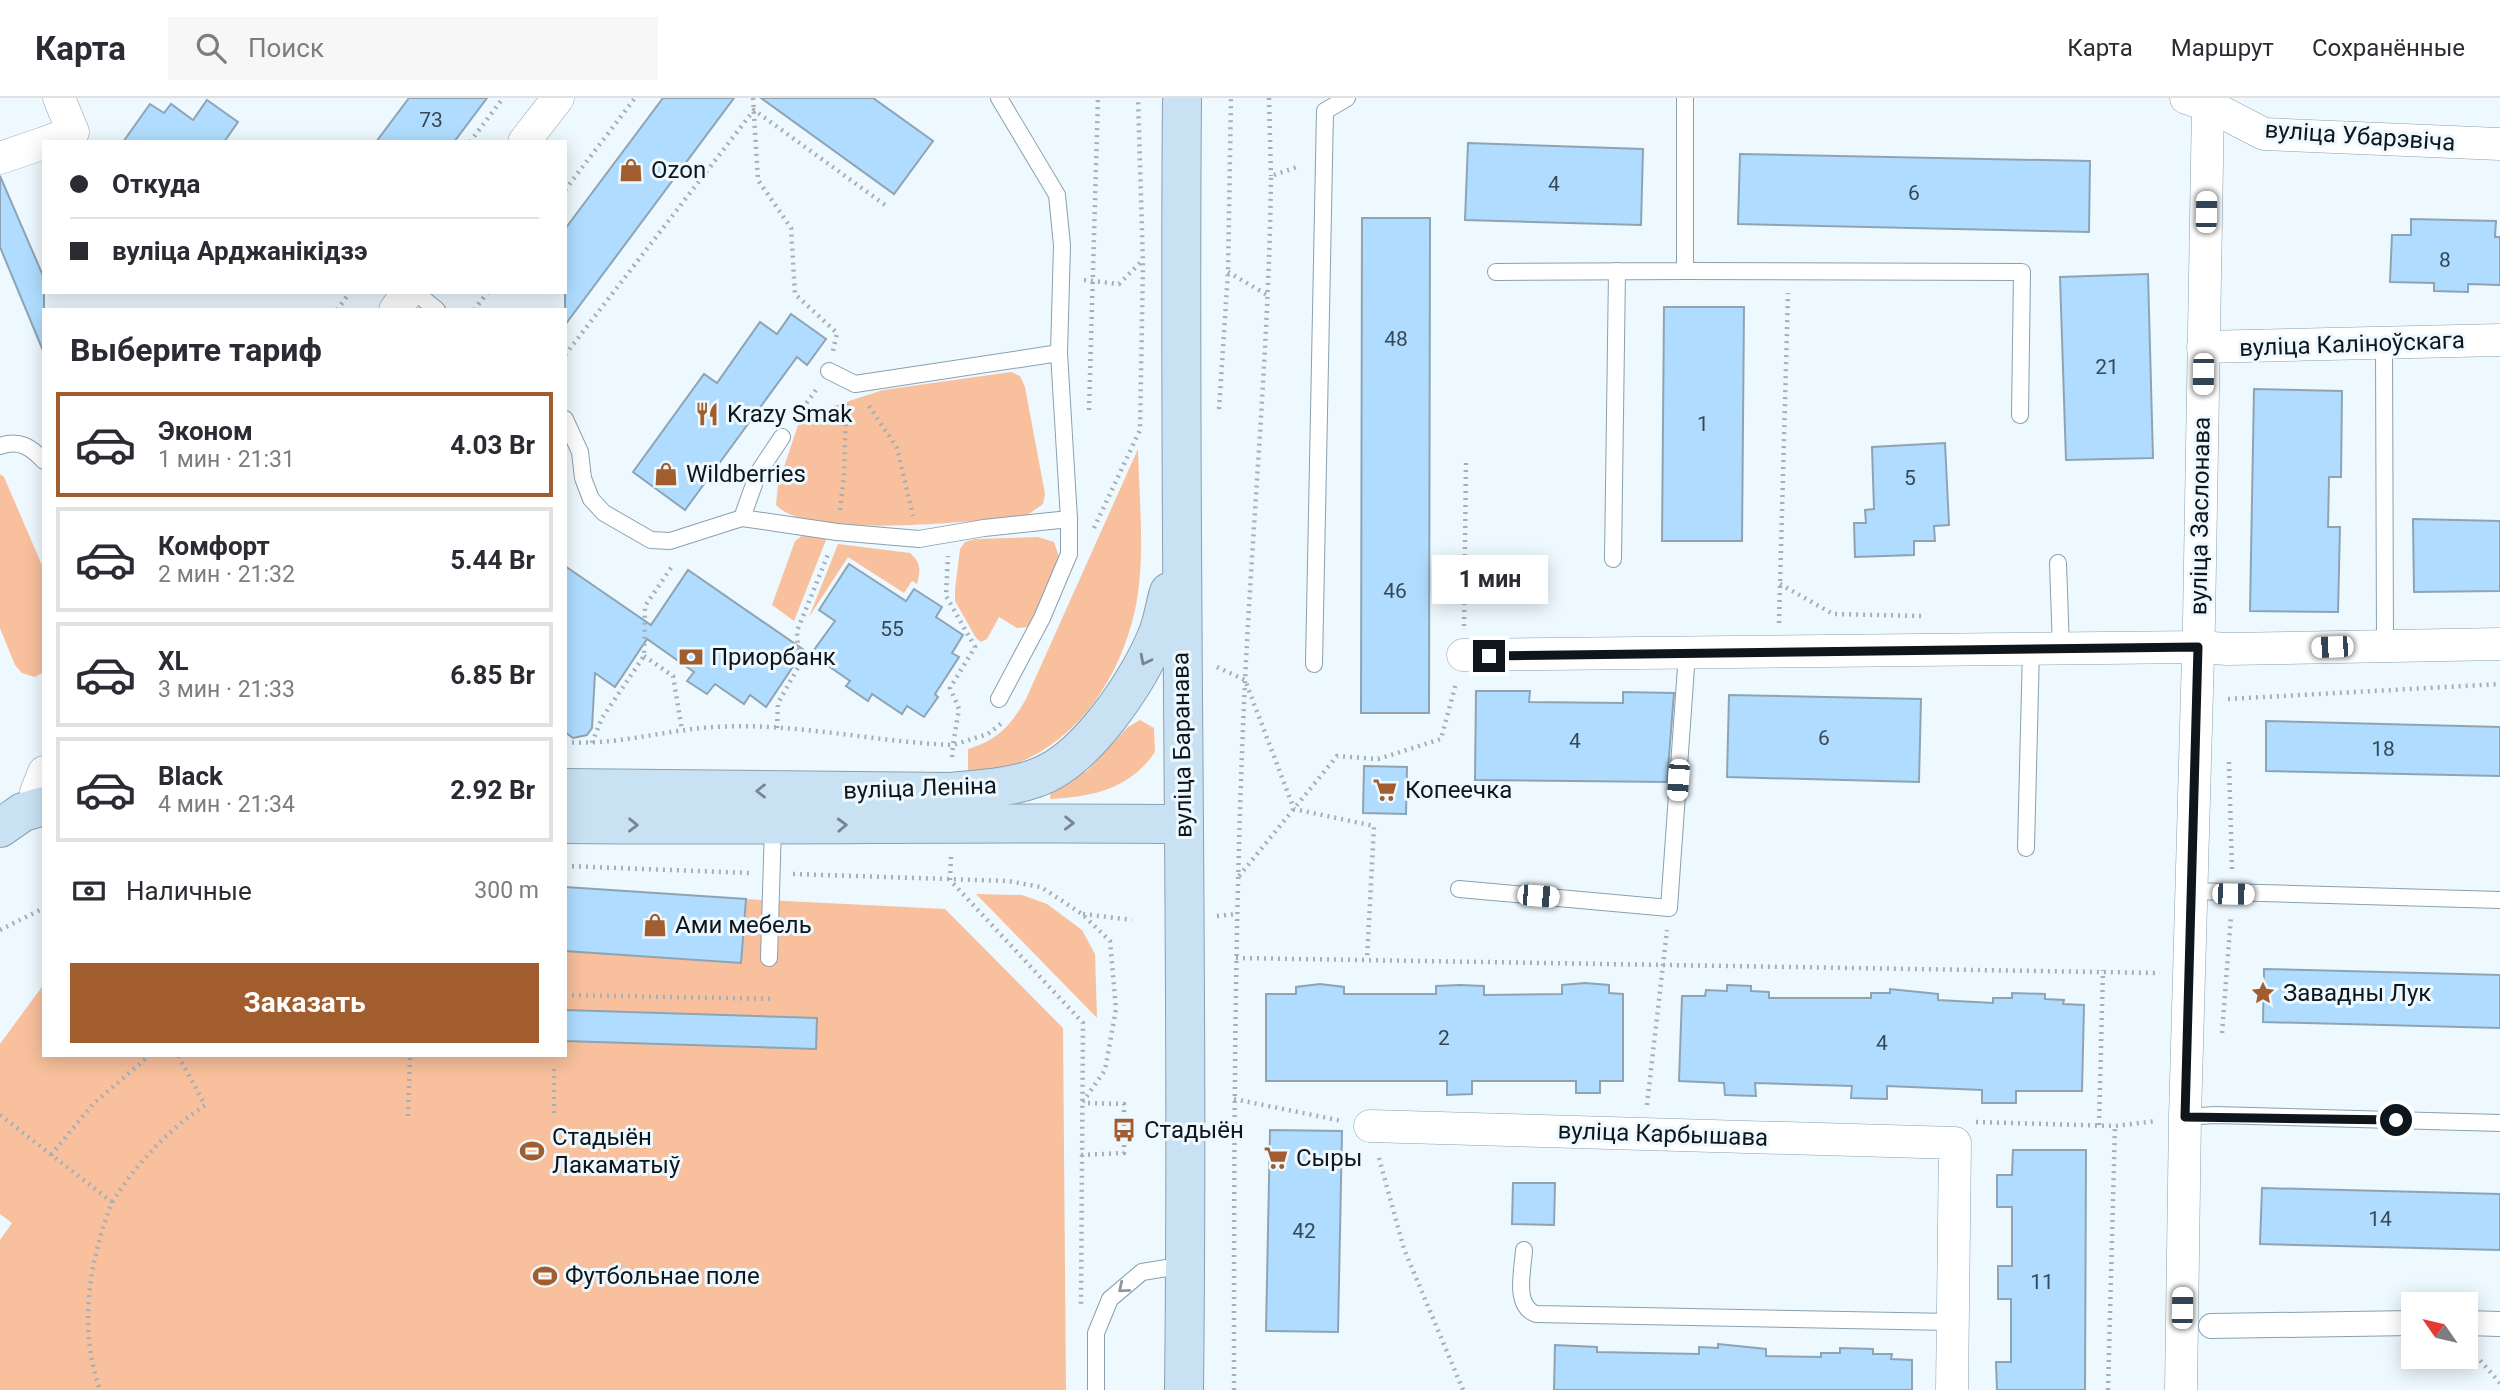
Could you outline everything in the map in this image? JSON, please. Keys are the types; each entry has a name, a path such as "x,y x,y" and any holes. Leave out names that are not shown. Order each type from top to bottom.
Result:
{"main road":[{"name":"вуліца Баранава","path":"1182,99 1180,549 1187,1124 1184,1390"},
{"name":"вуліца Леніна","path":"567,788 951,792 999,787 1038,778 1074,752 1116,706 1136,677 1158,632 1180,549"},
{"path":"0,828 42,795"},
{"name":"вуліца Леніна","path":"567,824 774,827 952,821 1183,824"}],"street":[{"path":"55,139 59,98"},
{"path":"526,140 558,98"},
{"name":"вуліца Убарэвіча","path":"2200,100 2264,134 2500,144"},
{"name":"вуліца Заслонава","path":"2182,1390 2185,1117 2203,347 2200,100"},
{"path":"0,159 42,144"},
{"path":"396,308 406,294"},
{"name":"вуліца Каліноўскага","path":"2203,347 2500,340"},
{"path":"1463,655 2198,647 2227,649 2500,644"},
{"name":"вуліца Карбышава","path":"1370,1126 1955,1143"},
{"path":"1952,1390 1955,1143"},
{"path":"2211,1326 2401,1323"},
{"path":"2478,1323 2500,1324"}],"lane":[{"path":"999,98 1057,195 1062,245 1059,353 1069,519 1069,554 1042,618 999,699"},
{"path":"1314,664 1325,111 1347,98"},
{"path":"1685,98 1685,271"},
{"path":"1613,559 1617,271"},
{"path":"1496,272 2022,272 2020,415"},
{"path":"417,294 435,308"},
{"path":"2384,342 2385,645"},
{"path":"829,371 855,384 1059,353"},
{"path":"567,423 580,452 583,478 591,499 604,513 651,540 670,541 695,531 741,519 837,532 919,539 1069,519"},
{"path":"741,519 758,473 782,437"},
{"path":"0,446 13,442 29,447 42,459"},
{"path":"2026,848 2046,649 2058,563"},
{"path":"1459,889 1669,908 1687,653"},
{"path":"769,958 774,827"},
{"path":"2191,891 2500,900"},
{"path":"2185,1117 2215,1115 2500,1123"},
{"path":"1524,1250 1522,1303 1528,1311 1536,1314 1952,1322"},
{"path":"1096,1390 1096,1333 1110,1299 1142,1272 1185,1265"}],"path":[{"path":"472,140 503,98"},
{"path":"567,187 635,98"},
{"path":"753,98 758,180 791,228 795,294 837,333 829,371 782,437"},
{"path":"1088,420 1097,98"},
{"path":"1234,1390 1234,1100 1238,877 1245,680 1270,297 1269,98"},
{"path":"754,110 888,207"},
{"path":"567,352 754,110"},
{"path":"1271,176 1324,158"},
{"path":"1093,281 1119,284 1143,260"},
{"path":"1227,272 1270,297"},
{"path":"1778,652 1789,272"},
{"path":"476,308 486,294"},
{"path":"777,728 778,703 799,666 797,631 837,532 844,476 844,409 855,384"},
{"path":"855,384 897,448 919,539"},
{"path":"1238,877 1337,756 1377,759 1441,739 1463,655 1466,462"},
{"path":"591,744 602,718 644,656 645,606 695,531"},
{"path":"567,741 591,744 715,726 823,729 895,743 953,745 960,709 950,688 975,647 946,596 950,533"},
{"path":"1780,584 1833,614 1927,616"},
{"path":"644,656 673,676 682,730"},
{"path":"1214,666 1245,680 1294,808"},
{"path":"2228,699 2500,684"},
{"path":"1294,808 1374,826 1367,960"},
{"path":"951,855 950,880 1083,1023 1081,1307"},
{"path":"950,880 1008,881 1041,887 1082,914 1110,941 1116,1009 1105,1070 1082,1103"},
{"path":"1643,1133 1669,908"},
{"path":"0,930 42,909"},
{"path":"1082,914 1132,920"},
{"path":"1236,958 2103,970 2189,974"},
{"path":"2099,1125 2103,970"},
{"path":"567,995 775,999"},
{"path":"51,1154 93,1104 148,1057"},
{"path":"100,1390 89,1346 89,1292 96,1242 111,1202 137,1163 175,1125 205,1105 179,1057"},
{"path":"408,1116 410,1057"},
{"path":"554,1069 554,1118"},
{"path":"1234,1100 1370,1126 1404,1249 1463,1390"},
{"path":"1081,1154 1124,1153 1124,1104 1082,1103"},
{"path":"0,1115 111,1202"},
{"path":"1955,1143 1958,1122 2115,1126 2185,1117"},
{"path":"2108,1390 2115,1126"},
{"path":"2478,1358 2500,1383"}],"shaded area":[{"path":"1011,372 1020,376 1025,387 1045,494 1043,504 1026,516 934,524 857,525 794,516 776,505 778,485 798,425 809,414 883,390"},
{"path":"1138,449 1141,530 1138,591 1126,641 1114,671 1098,697 1078,721 1055,742 1029,758 1000,769 968,775 968,749 988,741 1003,730 1026,699"},
{"path":"0,474 4,477 42,565 42,673 35,677 22,673 15,665 0,628"},
{"path":"803,535 823,536 826,540 794,621 772,605 795,541"},
{"path":"1038,537 1054,542 1060,560 1037,618 1028,627 1017,628 999,617 987,639 981,642 955,601 960,549 965,542 975,539"},
{"path":"838,544 910,553 919,567 917,584 912,581 904,593 848,557 809,617"},
{"path":"1140,720 1154,728 1155,752 1134,775 1109,789 1095,793 1050,799 1051,788 1087,771 1128,727"},
{"path":"976,894 1022,895 1047,904 1082,930 1095,954 1097,1018"},
{"name":"Стадыён Лакаматыў","path":"746,899 945,909 1063,1028 1066,1390 0,1390 0,1240 12,1223 0,1214 0,1044 42,987 42,1057 567,1057 567,951 741,963"}],"building":[{"path":"409,98 487,98 456,140 378,140"},
{"path":"663,98 734,98 567,322 567,226"},
{"path":"761,98 873,98 933,141 894,194"},
{"path":"207,100 238,122 225,140 124,140 150,104 164,113 171,104 193,120"},
{"path":"1468,143 1643,149 1641,225 1465,220"},
{"path":"1740,154 2090,161 2089,232 1738,224"},
{"path":"0,176 42,273 42,348 0,247"},
{"path":"1362,218 1430,218 1429,713 1361,713"},
{"path":"2411,219 2496,221 2495,237 2500,237 2500,285 2468,284 2468,292 2434,291 2434,283 2390,282 2392,235 2411,235"},
{"path":"2148,274 2153,458 2066,460 2060,277"},
{"path":"1664,307 1744,307 1742,541 1662,541"},
{"path":"791,314 826,339 807,365 797,357 685,510 633,472 704,374 717,383 760,322 777,334"},
{"path":"2254,389 2342,391 2341,477 2329,477 2328,527 2340,527 2338,612 2250,611"},
{"path":"1945,443 1949,525 1934,526 1935,541 1914,541 1914,555 1855,557 1854,523 1866,523 1865,510 1874,509 1872,447"},
{"path":"2413,519 2500,521 2500,591 2414,592"},
{"path":"849,564 906,601 914,589 942,607 936,617 963,635 952,653 959,657 924,717 907,706 902,714 872,694 868,701 846,686 850,681 811,654 835,621 819,610"},
{"path":"567,567 651,625 688,570 804,650 766,707 750,695 744,704 715,684 707,694 687,681 694,672 647,639 615,687 595,673 592,728 587,735 573,738 567,734"},
{"path":"1476,691 1530,691 1529,702 1623,703 1623,692 1674,693 1667,782 1475,780"},
{"path":"1729,695 1921,699 1919,782 1727,777"},
{"path":"2266,721 2500,727 2500,776 2266,771"},
{"name":"Копеечка","path":"1364,766 1407,767 1406,814 1363,813"},
{"name":"Ами мебель","path":"567,887 746,899 741,963 567,951"},
{"path":"2264,969 2500,975 2500,1028 2263,1022"},
{"path":"1320,984 1344,987 1344,994 1436,994 1436,986 1460,985 1484,986 1484,995 1562,994 1562,985 1609,985 1609,993 1623,994 1623,1081 1600,1081 1600,1093 1576,1093 1576,1081 1472,1081 1472,1094 1447,1095 1447,1081 1266,1081 1266,994 1296,994 1296,987"},
{"path":"1727,985 1751,986 1751,991 1769,992 1769,998 1871,998 1871,993 1890,993 1890,989 1938,994 1938,1000 1993,1003 1993,998 2012,998 2012,993 2045,994 2045,999 2064,1000 2063,1004 2084,1005 2082,1091 2016,1091 2016,1103 1982,1103 1982,1090 1887,1086 1887,1099 1851,1098 1852,1086 1755,1083 1756,1096 1725,1095 1724,1083 1679,1081 1682,996 1705,996 1706,990 1727,991"},
{"path":"567,1010 817,1018 816,1049 567,1041"},
{"path":"1270,1130 1342,1131 1338,1332 1266,1331"},
{"path":"2013,1150 2086,1150 2085,1390 1997,1390 1996,1362 2011,1362 2011,1299 1998,1299 1998,1266 2012,1266 2012,1207 1997,1207 1997,1175 2012,1175"},
{"path":"1513,1183 1555,1183 1554,1225 1512,1224"},
{"path":"2262,1188 2500,1194 2500,1250 2260,1244"},
{"path":"1718,1344 1766,1349 1766,1356 1821,1357 1821,1353 1840,1353 1840,1348 1873,1349 1873,1354 1892,1354 1891,1359 1912,1360 1912,1390 1554,1390 1555,1345 1597,1347 1597,1352 1699,1354 1699,1347 1718,1348"}],"place":[{"name":"Ozon","path":"631,170"},
{"name":"Krazy Smak","path":"707,414"},
{"name":"Wildberries","path":"666,474"},
{"name":"Приорбанк","path":"691,657"},
{"name":"Копеечка","path":"1385,790"},
{"name":"Ами мебель","path":"655,925"},
{"name":"Завадны Лук","path":"2263,993"},
{"name":"Стадыён","path":"1124,1130"},
{"name":"Стадыён Лакаматыў","path":"532,1151"},
{"name":"Сыры","path":"1276,1158"},
{"name":"Футбольнае поле","path":"545,1276"}],"route":[{"path":"1489,656 2198,647 2185,1117 2215,1115 2396,1120"}]}
